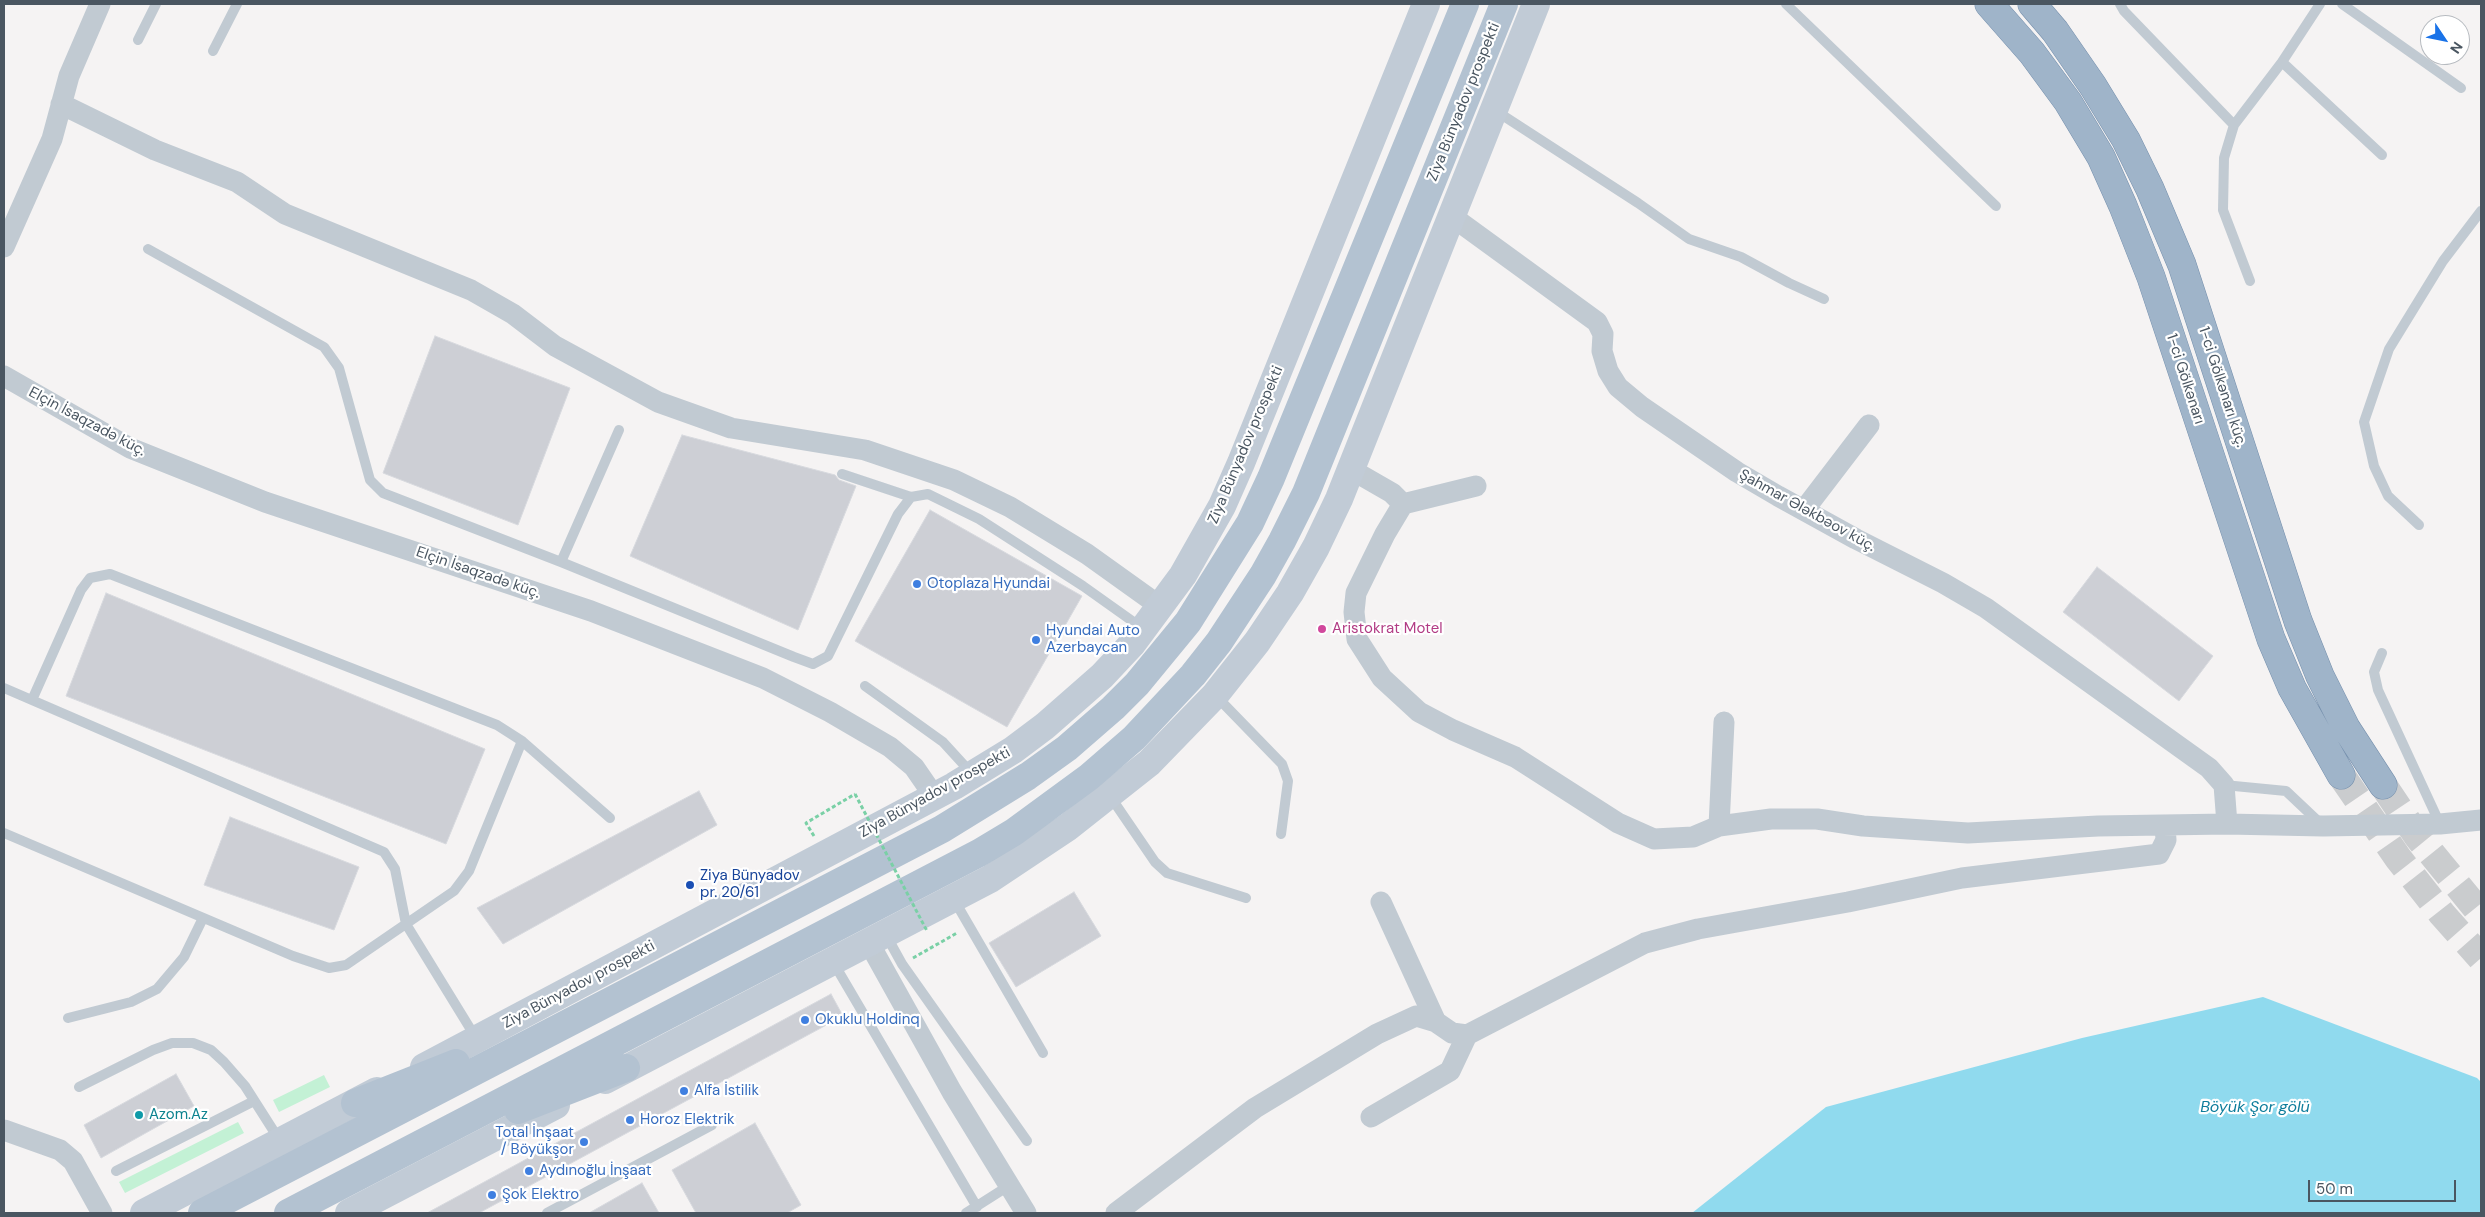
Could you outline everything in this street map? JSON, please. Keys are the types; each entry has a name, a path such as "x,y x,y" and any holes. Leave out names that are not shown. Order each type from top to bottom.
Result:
{"highway":[{"name":"1-ci Gölkənarı","path":"1989,4 2032,54 2068,102 2101,156 2151,277 2271,639 2292,688 2340,775"},
{"name":"1-ci Gölkənarı küç.","path":"2032,4 2055,31 2093,86 2126,140 2150,189 2182,265 2298,621 2320,676 2346,728 2383,785"}],"main road":[{"name":"Ziya Bünyadov prospekti","path":"144,1213 477,1039 934,796 1013,750 1045,726 1102,676 1145,630 1161,607 1199,548 1241,463 1426,4"},
{"name":"Ziya Bünyadov prospekti","path":"202,1213 942,829 1028,776 1067,748 1113,708 1160,658 1188,622 1218,578 1250,523 1271,478 1465,4"},
{"name":"Ziya Bünyadov prospekti","path":"288,1213 979,852 1014,832 1089,777 1134,738 1193,675 1219,642 1263,575 1282,541 1306,493 1504,4"},
{"name":"Ziya Bünyadov prospekti","path":"349,1213 990,879 1068,827 1149,763 1215,695 1257,642 1290,593 1316,547 1352,470 1450,215 1536,4"},
{"path":"1493,109 1553,4"},
{"path":"942,829 1010,775 1057,732 1110,676 1145,630"},
{"path":"990,879 1079,801 1134,738"},
{"path":"355,1103 592,1010"},
{"path":"391,1160 626,1068"}],"street":[{"path":"4,247 52,140 69,76 100,4"},
{"path":"61,104 155,150 237,182 286,214 471,290 513,314 555,346 658,402 731,428 865,450 954,480 1010,508 1087,554 1161,607"},
{"name":"Şahmar Ələkbəov küç.","path":"1450,215 1597,322 1603,334 1602,351 1608,371 1618,386 1642,407 1737,472 1856,539 1943,583 1986,608 2210,768 2224,785"},
{"name":"Elçin İsaqzadə küç.","path":"4,376 130,448 265,502 591,611 763,678 830,712 890,747 914,767 934,796"},
{"path":"1804,510 1869,426"},
{"path":"1352,470 1392,493 1403,504"},
{"path":"1476,486 1403,504 1385,534 1356,593 1354,612 1357,639 1382,678 1419,712 1453,730 1515,757 1618,823 1654,839 1693,838 1719,826 1771,819 1817,819 1863,826 1968,832 2098,826 2440,824 2481,820"},
{"path":"1719,826 1724,722"},
{"path":"2224,785 2227,824"},
{"path":"1116,1213 1255,1108 1353,1049 1416,1016 1436,1022 1452,1033 1467,1035 1645,943 1698,929 1848,902 1962,878 2159,854 2166,840 2165,826"},
{"path":"1381,902 1436,1022"},
{"path":"877,938 952,1092 1026,1213"},
{"path":"1371,1117 1450,1072 1467,1035"},
{"path":"4,1130 60,1150 73,1161 102,1213"}],"lane":[{"path":"138,40 156,4"},
{"path":"213,51 237,4"},
{"path":"1786,4 1996,206"},
{"path":"2120,4 2124,11 2234,125"},
{"path":"2250,281 2223,210 2224,158 2234,125 2282,62 2320,4"},
{"path":"2342,4 2461,88"},
{"path":"2282,62 2382,155"},
{"path":"1493,109 1638,203 1689,239 1706,246 1730,252 1824,299"},
{"path":"2419,525 2388,496 2374,466 2364,422 2389,349 2443,261 2481,211"},
{"path":"148,249 324,347 339,368 370,480 383,493 561,562 813,664 828,656 898,514 911,497"},
{"path":"561,562 620,430"},
{"path":"842,474 911,497 928,494 979,519 1083,586 1145,630"},
{"path":"32,700 81,590 90,578 110,574 497,725 522,741 610,818"},
{"path":"2382,653 2374,672 2378,690 2440,824"},
{"path":"865,686 943,742 964,765 969,776"},
{"path":"4,688 384,852 395,869 406,924 477,1039"},
{"path":"1215,695 1282,764 1288,781 1280,834"},
{"path":"4,833 293,956 329,968 346,965 454,891 469,871 522,741"},
{"path":"2224,785 2286,791 2323,826"},
{"path":"1110,795 1155,862 1167,873 1246,898"},
{"path":"953,897 1043,1053"},
{"path":"68,1018 131,1002 157,989 184,957 203,918"},
{"path":"877,938 902,964 1027,1141"},
{"path":"832,961 977,1207"},
{"path":"79,1088 153,1050 172,1043 193,1043 211,1050 224,1062 254,1101 281,1142"},
{"path":"116,1171 254,1101"},
{"path":"547,1213 712,1125"},
{"path":"966,1213 1010,1185"}],"path":[{"path":"806,823 855,794 927,931"},
{"path":"902,964 936,945"}],"green space":[{"path":"324,1075 330,1087 279,1112 273,1100"},
{"path":"238,1122 244,1133 125,1193 119,1182"}],"water":[{"name":"Böyük Şor gölü","path":"2263,997 2477,1078 2481,1082 2481,1213 1692,1213 1826,1107 2082,1038"}],"building":[{"path":"435,336 570,388 518,525 383,473"},
{"path":"682,435 835,475 839,480 856,486 798,630 630,556"},
{"path":"930,510 1082,596 1007,727 855,641"},
{"path":"2097,567 2213,656 2179,701 2063,612"},
{"path":"106,593 485,749 446,844 66,696"},
{"path":"699,791 717,825 503,944 477,908"},
{"path":"230,817 359,867 334,930 204,885"},
{"path":"1074,892 1101,936 1016,987 989,943"},
{"path":"831,994 843,1016 479,1213 427,1213"},
{"name":"Azom.Az","path":"176,1074 194,1106 101,1158 84,1125"},
{"path":"755,1123 801,1205 787,1213 696,1213 672,1170"},
{"path":"642,1183 659,1213 589,1213"}],"tunnel":[{"path":"2341,775 2398,858 2442,914 2481,958"},
{"path":"2383,785 2418,837 2481,914"}],"place":[{"name":"Otoplaza Hyundai","path":"917,584"},
{"name":"Aristokrat Motel","path":"1322,629"},
{"name":"Hyundai Auto Azerbaycan","path":"1036,640"},
{"name":"Ziya Bünyadov pr. 20/61","path":"690,885"},
{"name":"Okuklu Holdinq","path":"805,1020"},
{"name":"Alfa İstilik","path":"684,1091"},
{"name":"Azom.Az","path":"139,1115"},
{"name":"Horoz Elektrik","path":"630,1120"},
{"name":"Total İnşaat / Böyükşor","path":"584,1142"},
{"name":"Aydınoğlu İnşaat","path":"529,1171"},
{"name":"Şok Elektro","path":"492,1195"}]}
